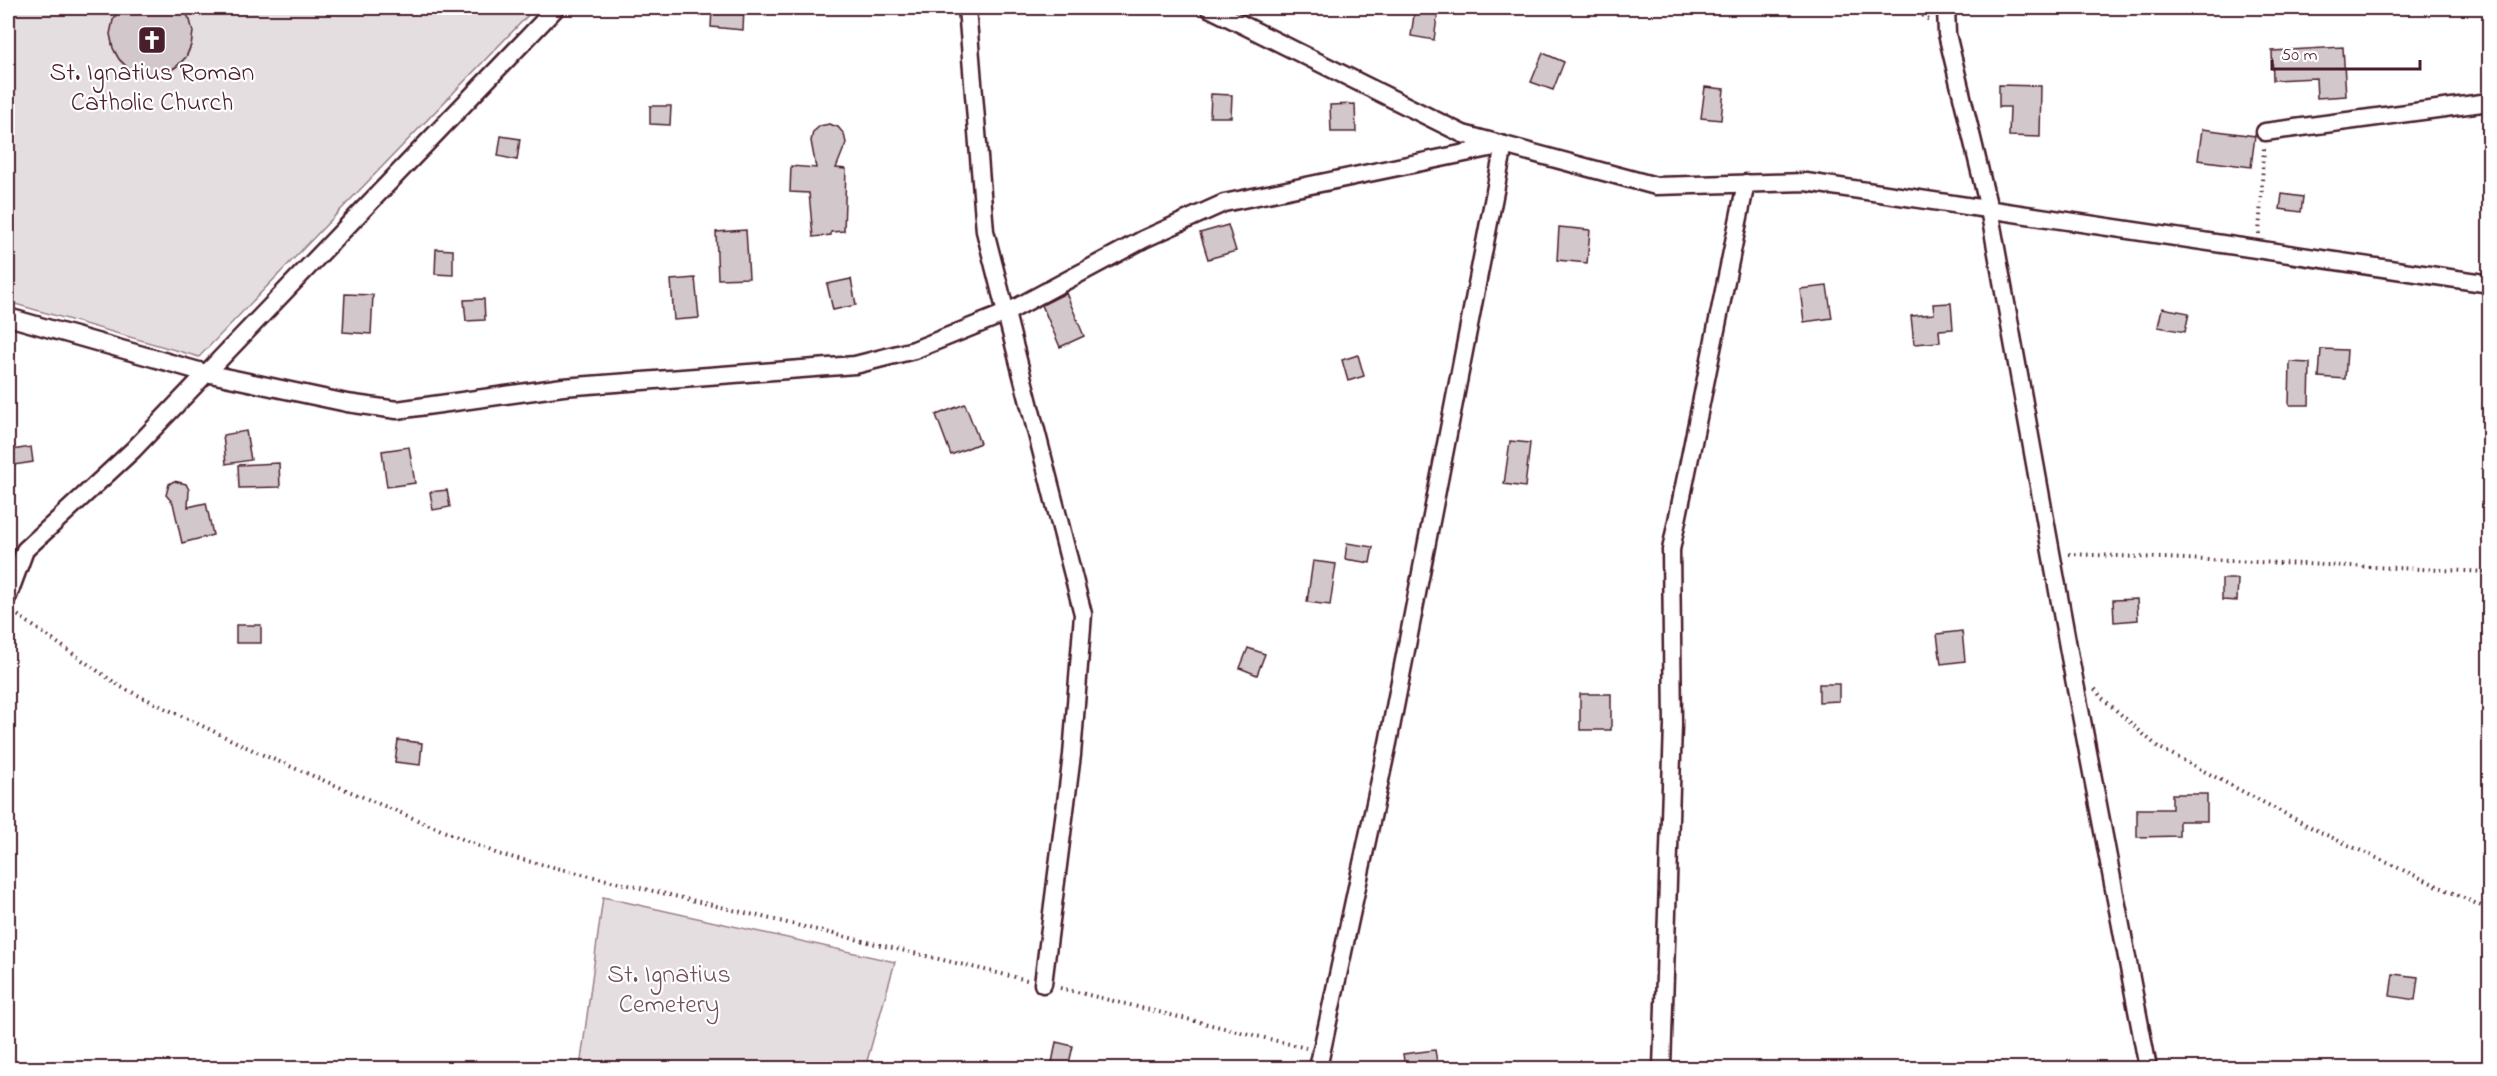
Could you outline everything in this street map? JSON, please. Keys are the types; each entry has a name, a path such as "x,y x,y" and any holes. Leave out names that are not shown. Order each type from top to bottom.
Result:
{"street":[{"path":"8,596 25,550 133,450 556,8"},
{"path":"967,8 985,231 1083,614 1072,755 1042,984"},
{"path":"1209,8 1463,134 1656,186 1806,182 2490,284"},
{"path":"1946,8 1947,34 1989,209 2050,553 2148,1068"},
{"path":"2265,132 2482,103"},
{"path":"8,317 206,374 347,403 397,410 563,387 855,365 914,351 1006,313 1144,239 1224,203 1504,145"},
{"path":"1320,1060 1390,731 1504,145"},
{"path":"1662,1068 1673,725 1671,550 1746,183"}],"path":[{"path":"2258,249 2265,132"},
{"path":"2050,553 2490,572"},
{"path":"8,609 121,687 261,754 498,854 1042,984 1320,1060"},
{"path":"2094,688 2101,697 2158,747 2318,831 2490,910"}],"green space":[{"path":"8,8 120,8 112,29 113,46 120,60 132,70 147,75 163,74 178,66 189,51 192,28 183,8 535,8 199,357 8,302"},
{"name":"St. Ignatius Cemetery","path":"603,897 895,962 865,1068 580,1068"}],"building":[{"name":"St. Ignatius Roman Catholic Church","path":"120,8 183,8 190,20 193,32 186,57 166,73 153,75 128,68 113,48 110,34 113,20"},
{"path":"712,8 744,8 743,30 711,27"},
{"path":"1415,8 1438,10 1434,40 1411,36"},
{"path":"2343,47 2346,96 2317,98 2316,78 2273,80 2272,51"},
{"path":"1543,53 1564,62 1553,90 1531,82"},
{"path":"1999,85 2041,86 2040,137 2009,136 2010,107 1999,107"},
{"path":"1705,87 1724,89 1721,120 1701,118"},
{"path":"1211,94 1232,95 1231,117 1210,117"},
{"path":"1355,104 1356,132 1331,132 1330,105"},
{"path":"650,106 671,106 670,125 650,124"},
{"path":"829,124 838,127 844,134 846,143 836,168 846,169 844,231 813,237 809,193 790,192 791,166 816,168 811,141 813,132 820,126"},
{"path":"2202,129 2255,136 2251,167 2198,160"},
{"path":"501,136 520,139 517,160 498,156"},
{"path":"2282,194 2303,197 2301,212 2280,209"},
{"path":"1228,225 1236,251 1208,259 1200,233"},
{"path":"1559,227 1590,230 1587,263 1557,260"},
{"path":"746,230 749,278 718,279 716,232"},
{"path":"436,249 453,250 453,275 435,274"},
{"path":"695,278 699,318 674,320 671,280"},
{"path":"851,279 856,305 833,310 827,284"},
{"path":"1827,286 1832,318 1804,322 1800,289"},
{"path":"1066,293 1084,336 1060,347 1042,305"},
{"path":"345,294 373,295 371,334 343,332"},
{"path":"484,299 485,320 466,321 464,300"},
{"path":"1951,303 1953,329 1939,330 1940,342 1914,344 1911,316 1934,314 1933,304"},
{"path":"2162,308 2189,313 2185,332 2158,327"},
{"path":"2321,349 2347,350 2345,379 2319,377"},
{"path":"1358,355 1364,376 1348,381 1342,360"},
{"path":"2290,362 2310,363 2309,405 2289,405"},
{"path":"965,404 980,443 951,455 936,415"},
{"path":"246,431 251,460 226,464 223,435"},
{"path":"1510,441 1530,443 1525,487 1504,484"},
{"path":"31,447 33,462 14,465 12,450"},
{"path":"409,447 415,483 387,487 382,451"},
{"path":"279,463 280,487 239,488 238,465"},
{"path":"174,481 186,484 189,490 188,507 206,503 213,535 182,543 173,503 166,495 169,484"},
{"path":"447,490 450,507 433,510 430,492"},
{"path":"1347,543 1373,547 1370,563 1345,559"},
{"path":"1313,561 1336,564 1330,605 1307,602"},
{"path":"2222,579 2238,579 2237,601 2222,600"},
{"path":"2137,599 2138,620 2114,622 2113,600"},
{"path":"236,625 261,625 261,643 236,643"},
{"path":"1962,631 1965,661 1941,664 1937,634"},
{"path":"1248,648 1265,654 1257,675 1240,668"},
{"path":"1819,684 1839,684 1839,701 1819,702"},
{"path":"1580,694 1611,694 1611,730 1580,730"},
{"path":"398,740 422,743 420,765 395,762"},
{"path":"2172,794 2207,794 2207,821 2179,821 2179,836 2137,837 2137,809 2172,809"},
{"path":"2393,974 2418,977 2415,1000 2390,996"},
{"path":"1056,1042 1073,1046 1068,1068 1051,1068"},
{"path":"1435,1050 1438,1068 1405,1068 1403,1054"}],"place":[{"name":"St. Ignatius Roman Catholic Church","path":"152,40"}]}
